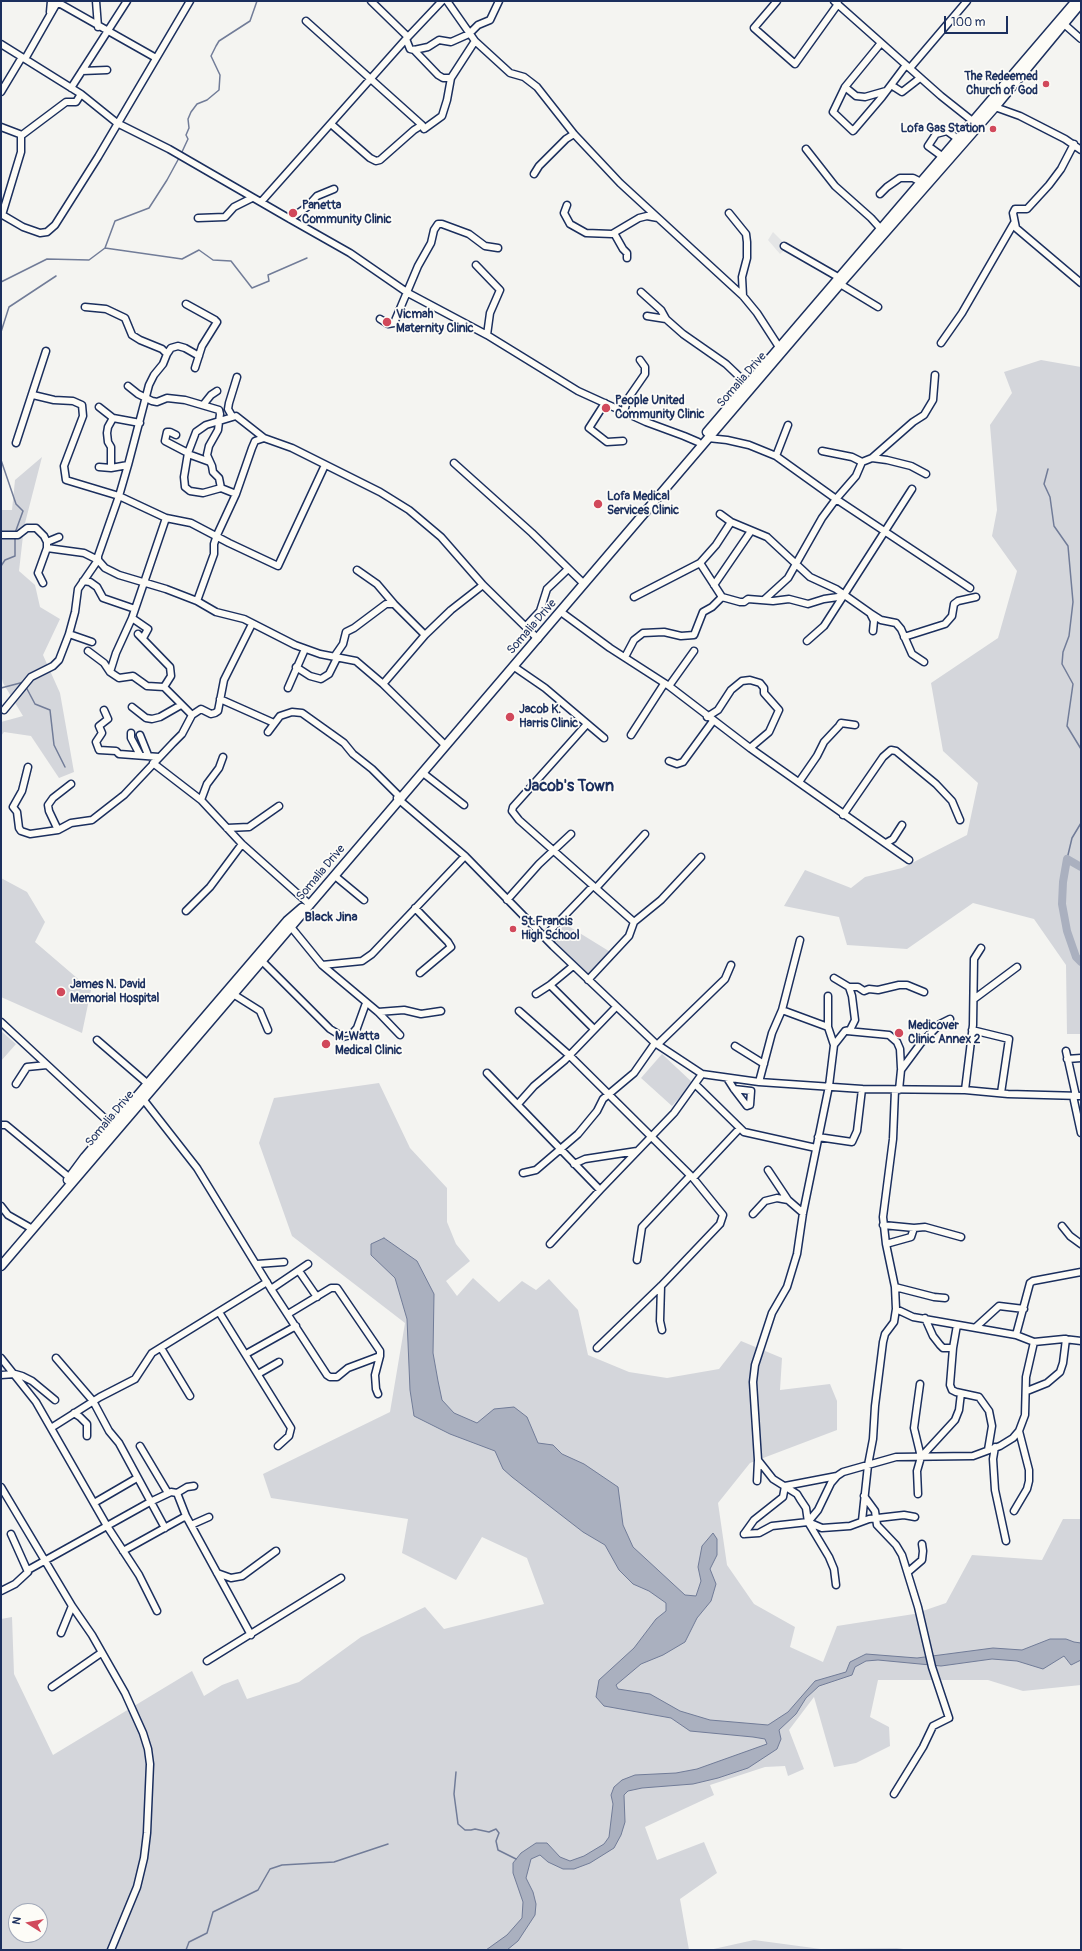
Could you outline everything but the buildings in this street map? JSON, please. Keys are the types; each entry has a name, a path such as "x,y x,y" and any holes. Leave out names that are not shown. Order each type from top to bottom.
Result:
{"main road":[{"name":"Somalia Drive","path":"1,1266 148,1084 288,921 308,903 398,798 423,773 747,384 961,141 1076,1"},
{"name":"Somalia Drive","path":"975,123 995,108 1081,3"},
{"name":"Somalia Drive","path":"1,1259 30,1227 85,1157 143,1099 335,876 443,743 561,612 708,438 839,280 880,228 943,157 961,141"}],"street":[{"path":"1,91 50,14 55,1 98,27 109,31 156,58"},
{"path":"96,1 98,27"},
{"path":"71,88 127,1"},
{"path":"21,135 21,152 2,214 36,232 44,233 51,229 98,157 190,1"},
{"path":"371,1 407,38 410,49 414,50 438,75 443,78 451,78"},
{"path":"261,202 407,38 442,1"},
{"path":"447,1 475,41 510,73 532,79 574,134 620,183 742,296 757,313 779,347"},
{"path":"414,50 428,47 439,40 451,42 469,34 478,25 492,18 499,1"},
{"path":"777,1 754,28 795,64 836,3 920,78 975,123"},
{"path":"882,43 845,87 833,112 853,131 888,90 891,84 967,1"},
{"path":"306,21 370,80 422,125 424,129 442,116 451,78 475,41"},
{"path":"1064,24 1081,39"},
{"path":"1,44 81,94 118,123 169,148 252,198 350,253 408,293 487,335 578,391 624,412 698,442"},
{"path":"82,71 107,70"},
{"path":"891,84 902,92 920,78"},
{"path":"845,87 856,96 865,97 888,90"},
{"path":"1,127 21,135 27,132 35,124 45,119 66,102 76,102 81,94"},
{"path":"995,108 1020,116 1074,144 1081,150"},
{"path":"331,124 370,158 376,160 383,158 422,125"},
{"path":"943,157 928,146 936,134 947,130 961,141"},
{"path":"534,174 549,156 574,134"},
{"path":"1074,144 1058,174 1049,185 1027,209 1018,208 1013,211 1016,228 1081,283"},
{"path":"806,149 835,186 880,228"},
{"path":"880,194 900,178 913,178 921,182"},
{"path":"1,197 11,182"},
{"path":"290,219 317,196 334,189"},
{"path":"198,218 225,217 234,207 252,198"},
{"path":"567,205 564,213 573,227 586,233 614,233 639,218 647,216 658,218"},
{"path":"729,213 746,234 747,258 742,277 742,296"},
{"path":"941,343 962,313 1014,223"},
{"path":"380,319 388,324 394,323 408,293 418,266 431,243 434,230 438,224 442,224 468,234 485,246 498,248"},
{"path":"614,233 626,253 627,258"},
{"path":"784,246 839,280 878,307"},
{"path":"476,265 500,290 490,313 487,335"},
{"path":"641,292 663,312 666,318 683,334 726,364 747,384"},
{"path":"186,304 217,321 216,326 202,346 195,368"},
{"path":"84,307 106,309 125,318 132,335 164,350 167,354"},
{"path":"647,316 666,318"},
{"path":"4,710 28,680 35,674 56,664 63,652 75,612 77,592 98,560 102,543 119,496 151,380 163,364 171,348 178,346 186,348 199,356"},
{"path":"16,443 33,395 46,351"},
{"path":"624,412 627,400 645,374 646,370 640,360"},
{"path":"765,600 782,584 797,564 822,518 856,476 862,462 872,458 913,422 924,415 933,400 935,375"},
{"path":"232,416 228,409 237,377"},
{"path":"128,386 138,394 147,397 152,401 157,402 167,398 185,400 219,410 219,422 216,435 207,450 213,472 219,478 221,488"},
{"path":"203,405 211,395 217,391"},
{"path":"33,395 54,400 73,401 82,405 83,416 64,466 66,480 119,496 166,518 192,523 217,535 229,543 278,566 325,465"},
{"path":"605,403 589,428 607,442 622,442"},
{"path":"99,407 113,418 140,423"},
{"path":"236,494 221,488 203,492 190,491 185,487 184,477 188,454 196,432 206,425 219,422 232,416 240,418 247,427 264,438 292,448 380,492 409,510 441,538 483,585 537,637"},
{"path":"110,468 111,447 108,442 107,433 108,427 113,418"},
{"path":"776,456 788,425"},
{"path":"176,435 167,432 165,440 188,454 210,462"},
{"path":"197,601 214,554 214,544 217,535 236,494 255,441 264,438"},
{"path":"708,438 728,440 749,445 776,456 836,499 970,588"},
{"path":"822,451 852,457 862,462"},
{"path":"872,458 911,466 926,474"},
{"path":"454,463 528,528 582,582"},
{"path":"99,467 110,468 128,465"},
{"path":"807,641 824,626 845,596 884,531 912,489"},
{"path":"720,514 731,522 767,537 810,577 829,585 881,620 896,623 901,629 912,654 924,662"},
{"path":"110,672 116,653 132,618 166,518"},
{"path":"634,597 700,563 716,546 731,522"},
{"path":"1,535 18,535 27,528 36,528 40,531 47,545"},
{"path":"714,585 751,531"},
{"path":"43,583 38,573 47,545 59,537"},
{"path":"47,545 84,553 98,560 110,572 144,582 197,601 216,612 244,619 305,649 356,662 383,684 443,743"},
{"path":"700,563 722,597 740,602 744,602 748,599 773,601 795,599 808,604 824,599 845,596"},
{"path":"526,626 540,611 547,589 568,569"},
{"path":"357,570 377,584 394,604 425,635"},
{"path":"83,581 90,582 97,587 103,598 134,609"},
{"path":"383,684 425,635 451,610 483,585"},
{"path":"625,657 634,640 643,633 664,632 682,636 694,635 703,612 716,605 722,597"},
{"path":"904,637 944,624 952,616 954,604 958,601 976,597"},
{"path":"296,667 310,676 321,678 329,674 343,644 346,632 354,628 382,605 394,604"},
{"path":"561,612 610,648 666,685 707,717 843,815 909,860"},
{"path":"870,613 874,621 873,631"},
{"path":"132,618 148,629 141,636 170,667 171,676 164,687"},
{"path":"28,767 22,791 14,804 19,828 25,834 58,830 71,823 92,820 124,795 158,757 182,734 192,715 201,709 210,714 215,714 218,711 224,680 252,624"},
{"path":"69,634 92,642"},
{"path":"288,688 305,649"},
{"path":"88,651 104,663 110,672 119,678 133,676 147,686 164,687 192,715"},
{"path":"631,735 666,685 694,651"},
{"path":"513,666 545,688 604,738"},
{"path":"707,717 718,710 731,690 742,681 750,680 760,683 764,688 764,693 780,710 770,732 750,748"},
{"path":"220,699 274,722"},
{"path":"132,707 146,718 152,719 160,717 181,705"},
{"path":"104,710 108,719 100,724 99,729 102,733 96,742 99,750 113,751 119,754 148,755 158,757"},
{"path":"268,732 280,716 287,713 302,713 344,743 353,754 372,769 398,798 466,856 507,900 573,966 657,1044 665,1051 702,1074 759,1082 862,1089 965,1090 1077,1096"},
{"path":"669,761 677,764 683,762 713,721"},
{"path":"799,782 817,756 824,742 841,723 855,725"},
{"path":"587,724 513,807 512,811 519,820 634,922"},
{"path":"131,733 131,738 140,755"},
{"path":"140,735 148,755"},
{"path":"843,815 883,756 891,750 896,751 936,784 952,800 960,820"},
{"path":"201,800 207,784 219,768 223,757"},
{"path":"153,763 201,800 242,844 308,903"},
{"path":"423,773 464,805"},
{"path":"58,830 48,806 53,798 71,784"},
{"path":"227,828 249,827 279,806"},
{"path":"886,843 892,839 902,825"},
{"path":"507,900 539,864 571,834"},
{"path":"544,937 645,834"},
{"path":"186,911 210,887 242,844"},
{"path":"322,965 362,961 372,954 466,856"},
{"path":"588,980 629,936 634,922 662,900 701,857"},
{"path":"335,876 364,900"},
{"path":"415,908 448,942 450,947 420,973"},
{"path":"291,927 322,965 378,1012 400,1035"},
{"path":"759,1082 772,1033 782,1010 800,940"},
{"path":"965,1090 972,1030 974,959 981,948"},
{"path":"262,961 330,1029 343,1037 351,1035 357,1028 366,1003"},
{"path":"536,994 550,986 573,966"},
{"path":"523,1173 536,1170 578,1134 597,1111 608,1094 634,1073 657,1044 725,979 731,966"},
{"path":"974,999 1017,967"},
{"path":"834,978 849,987 858,987 864,991 869,989 878,990 899,985 907,985 924,992"},
{"path":"550,986 594,1029"},
{"path":"834,1046 845,1031 850,1030 855,1020 852,996 849,987"},
{"path":"233,994 260,1011 268,1030"},
{"path":"757,1481 758,1460 753,1373 772,1313 782,1298 797,1254 803,1213 829,1086 834,1046 828,1027 828,996"},
{"path":"518,1104 534,1086 569,1055 616,1006"},
{"path":"378,1012 404,1010 421,1014 441,1011"},
{"path":"782,1010 828,1027"},
{"path":"519,1011 569,1055 691,1177 722,1211 723,1218 661,1286 597,1348"},
{"path":"901,1070 921,1043 940,1024 950,1019"},
{"path":"1,1022 114,1128"},
{"path":"972,1030 1009,1039 1002,1093"},
{"path":"845,1031 889,1035 897,1042 900,1049 901,1070 897,1090 883,1225 895,1287 896,1309 894,1322 885,1334 883,1342 875,1406 873,1439 868,1465 862,1521"},
{"path":"97,1040 148,1084"},
{"path":"735,1046 764,1064"},
{"path":"1066,1051 1077,1096 1081,1132"},
{"path":"1068,1059 1081,1058"},
{"path":"16,1084 27,1067 47,1065"},
{"path":"488,1073 600,1190"},
{"path":"550,1244 637,1150 651,1138 674,1113 702,1074"},
{"path":"727,1078 734,1089"},
{"path":"695,1084 740,1128 750,1134 816,1148"},
{"path":"818,1138 852,1142 857,1131 862,1089"},
{"path":"143,1099 197,1168 271,1289 327,1375 330,1377 337,1377 348,1368 380,1356"},
{"path":"1,1125 6,1124 70,1178"},
{"path":"637,1260 639,1236 642,1227 740,1128"},
{"path":"574,1164 586,1159 637,1150"},
{"path":"618,1154 627,1161"},
{"path":"768,1170 788,1200 803,1213"},
{"path":"753,1214 759,1206 771,1198 788,1200"},
{"path":"1,1206 8,1215 30,1227"},
{"path":"883,1225 914,1228 925,1227 961,1237"},
{"path":"1062,1226 1070,1236 1081,1244"},
{"path":"886,1244 911,1237 914,1228"},
{"path":"256,1264 284,1262"},
{"path":"271,1289 308,1264"},
{"path":"299,1271 317,1297"},
{"path":"1016,1335 1024,1309 1027,1289 1030,1283 1033,1281 1081,1272"},
{"path":"51,1428 93,1401 135,1378 141,1371 149,1356 267,1282"},
{"path":"661,1286 660,1321 662,1330"},
{"path":"895,1287 924,1293 934,1297 945,1298"},
{"path":"288,1314 331,1288 337,1288 380,1351 375,1375 378,1394"},
{"path":"976,1327 998,1306 1024,1309"},
{"path":"896,1309 913,1317 1016,1335 1034,1342 1066,1339 1081,1341"},
{"path":"219,1312 291,1428 289,1436 278,1446"},
{"path":"925,1318 933,1336 940,1345 943,1348 953,1348"},
{"path":"958,1325 953,1348 950,1385 952,1390 980,1397 989,1411 992,1426 988,1450"},
{"path":"246,1354 296,1326"},
{"path":"1027,1391 1054,1379 1060,1372 1063,1363 1066,1339"},
{"path":"786,1486 837,1476 896,1457 973,1456 1007,1442 1019,1431 1025,1415 1027,1391 1026,1378 1034,1342"},
{"path":"161,1348 190,1396"},
{"path":"1,1358 36,1402 107,1526 139,1575 157,1611"},
{"path":"56,1358 93,1401 109,1431 119,1443 165,1528"},
{"path":"258,1374 279,1362"},
{"path":"1,1375 15,1374 32,1381 55,1400"},
{"path":"920,1384 914,1428 921,1456"},
{"path":"918,1494 917,1471 921,1456 955,1420 959,1410 961,1393"},
{"path":"74,1413 87,1424 87,1436"},
{"path":"1014,1511 1027,1488 1029,1481 1029,1470 1019,1431"},
{"path":"140,1446 168,1493"},
{"path":"995,1447 993,1459 995,1490 1006,1541"},
{"path":"758,1460 772,1479 786,1486 797,1494 806,1508 808,1522 829,1557 834,1569 836,1585"},
{"path":"808,1522 818,1510 826,1489 837,1476"},
{"path":"94,1503 137,1478"},
{"path":"1,1591 16,1584 28,1570 150,1502 168,1493 177,1493 187,1487 194,1486"},
{"path":"786,1486 783,1497 754,1520 744,1534 759,1533 772,1526 808,1522 822,1528 850,1526 862,1521 904,1515 914,1517"},
{"path":"1,1488 72,1606 92,1635 125,1693 143,1733 148,1750 150,1764 147,1833 142,1865 137,1887 111,1950"},
{"path":"177,1493 186,1516 251,1635"},
{"path":"864,1496 875,1511 877,1525 896,1545 908,1572 932,1667 949,1718 933,1726 923,1747 894,1794"},
{"path":"123,1551 186,1516"},
{"path":"191,1525 209,1517"},
{"path":"11,1534 28,1570"},
{"path":"908,1572 922,1560 922,1544"},
{"path":"217,1573 236,1578 242,1576 276,1551"},
{"path":"207,1662 341,1578"},
{"path":"61,1633 72,1606"},
{"path":"52,1687 101,1653"}],"shaded area":[{"path":"773,232 788,247 780,254 768,240"},
{"path":"1041,360 1081,367 1081,1034 1067,1034 1066,965 1034,919 973,903 907,949 847,945 839,917 784,906 805,870 851,888 865,877 902,868 967,835 978,783 943,751 931,683 998,638 1017,571 992,536 997,510 990,425 1012,393 1004,372"},
{"path":"42,457 24,527 19,571 35,585 40,607 60,619 43,655 60,693 74,772 59,778 31,736 4,732 1,736 1,722 23,716 3,683 1,675 1,543 6,532 1,531 1,510 12,510 15,480"},
{"path":"1,878 27,892 45,922 35,942 91,990 82,1033 1,997"},
{"path":"565,924 612,953 590,975 551,940"},
{"path":"1,1031 16,1044 1,1061"},
{"path":"662,1054 693,1083 672,1106 641,1078"},
{"path":"379,1083 410,1148 447,1188 447,1222 456,1244 470,1261 446,1281 457,1296 473,1278 499,1302 522,1281 536,1290 549,1279 578,1310 588,1355 629,1372 667,1378 719,1369 741,1341 782,1358 780,1390 830,1384 837,1401 837,1430 750,1463 718,1503 727,1565 754,1604 795,1627 790,1647 823,1662 837,1626 914,1614 946,1603 972,1555 1042,1560 1063,1519 1081,1519 1081,1685 1023,1691 988,1680 878,1680 870,1717 889,1727 890,1746 856,1763 834,1767 814,1697 789,1730 804,1769 788,1776 785,1766 765,1767 710,1785 714,1795 645,1827 657,1860 704,1842 717,1873 680,1899 689,1950 1,1950 1,1619 12,1617 14,1674 53,1755 192,1671 204,1696 222,1685 238,1679 247,1699 299,1682 361,1637 425,1607 444,1629 544,1604 527,1558 482,1537 456,1580 402,1553 408,1519 271,1498 263,1474 390,1412 405,1323 292,1236 259,1143 274,1098"},
{"path":"754,1940 821,1949 897,1948 910,1950 709,1950"}],"water":[{"path":"384,1238 417,1261 434,1294 433,1353 442,1400 454,1413 477,1423 494,1409 514,1407 527,1417 538,1443 553,1445 562,1454 584,1464 618,1487 623,1525 633,1547 685,1595 696,1596 701,1581 698,1567 702,1546 713,1533 717,1539 717,1555 710,1569 716,1584 711,1601 697,1618 685,1642 663,1655 641,1664 616,1685 618,1689 650,1694 680,1711 710,1720 768,1725 788,1712 815,1681 846,1672 850,1662 866,1654 917,1658 993,1648 1022,1650 1050,1639 1066,1639 1081,1643 1081,1660 1071,1665 1064,1656 1043,1669 1017,1661 992,1659 941,1666 878,1660 866,1661 855,1667 852,1675 819,1686 806,1698 796,1714 779,1730 781,1739 777,1749 748,1768 718,1778 693,1784 642,1788 628,1791 624,1795 625,1822 621,1835 614,1848 590,1863 574,1869 563,1869 548,1862 540,1855 531,1859 526,1878 533,1892 536,1904 535,1915 518,1941 507,1950 486,1950 507,1935 522,1918 523,1902 513,1873 513,1863 521,1853 536,1843 547,1843 560,1857 570,1861 584,1856 604,1844 609,1837 613,1804 611,1795 614,1787 622,1780 635,1775 676,1773 697,1769 767,1744 765,1739 690,1731 671,1718 604,1706 596,1697 599,1680 634,1648 656,1619 666,1611 666,1603 649,1591 633,1584 619,1570 605,1545 583,1532 503,1469 495,1451 450,1434 414,1416 410,1390 407,1319 395,1278 371,1255 371,1244"}],"waterway":[{"path":"181,154 188,139 186,135 189,128 188,119 191,112 197,104 207,100 219,90 220,75 211,56 219,41 250,21 257,1"},
{"path":"105,248 115,221 149,208 179,158"},
{"path":"1,282 47,259 89,260 105,248 182,259 199,250 213,260 231,261 252,288 269,281 268,275 307,258"},
{"path":"1,332 9,307 56,276"},
{"path":"1,460 16,504 23,511 15,533"},
{"path":"1048,469 1044,484 1050,497 1054,526 1068,546 1073,602 1069,636 1063,652 1062,664 1073,684 1067,726 1081,749"},
{"path":"1,566 5,560 15,556 15,537"},
{"path":"1,688 24,682"},
{"path":"26,687 35,704 50,710 54,745 65,767"},
{"path":"1067,859 1072,838 1081,823"},
{"path":"1081,867 1067,859 1063,882 1062,904 1067,931 1076,957 1081,962"},
{"path":"456,1772 454,1794 458,1824 465,1830 475,1829 489,1832 496,1829 499,1833 496,1841 498,1850 516,1859"},
{"path":"186,1950 189,1942 207,1933 213,1912 258,1890 270,1869 282,1865 334,1862 388,1844"}],"place":[{"name":"The Redeemed Church of God","path":"1046,84"},
{"name":"Lofa Gas Station","path":"993,129"},
{"name":"Panetta Community Clinic","path":"293,213"},
{"name":"Vicmah Maternity Clinic","path":"387,322"},
{"name":"People United Community Clinic","path":"606,408"},
{"name":"Lofa Medical Services Clinic","path":"598,504"},
{"name":"Jacob K. Harris Clinic","path":"510,717"},
{"name":"St.Francis High School","path":"513,929"},
{"name":"James N. David Memorial Hospital","path":"61,992"},
{"name":"Medicover Clinic Annex 2","path":"899,1033"},
{"name":"M-Watta Medical Clinic","path":"326,1044"}],"district":[{"name":"Jacob's Town","path":"569,787"},
{"name":"Black Jina","path":"331,918"}]}
